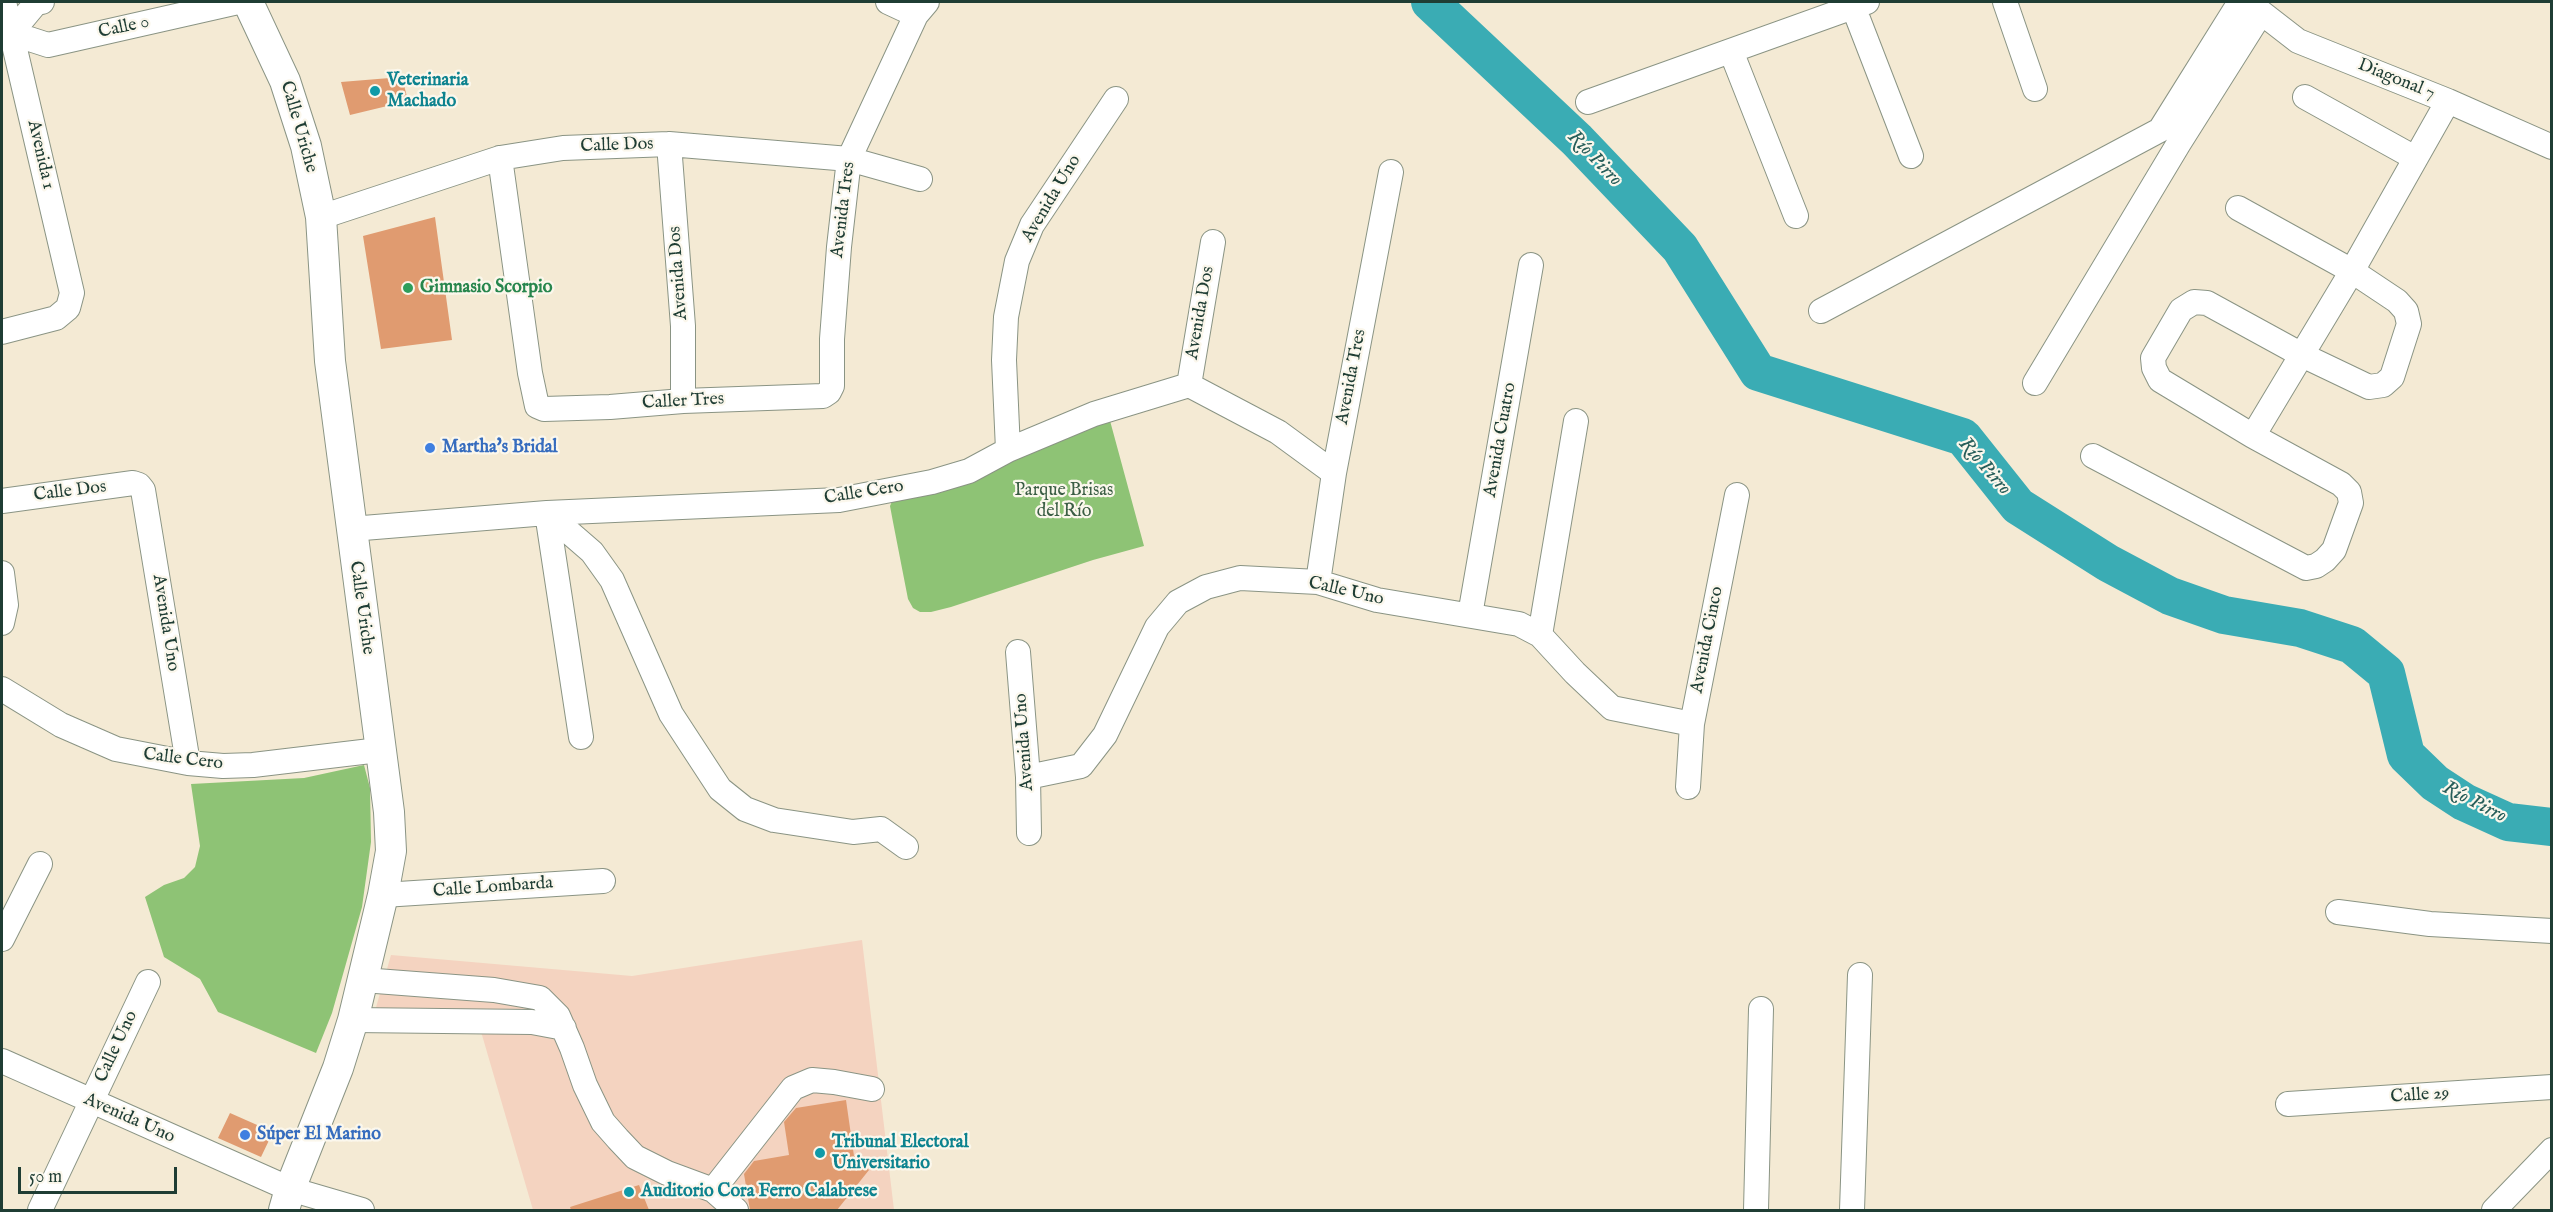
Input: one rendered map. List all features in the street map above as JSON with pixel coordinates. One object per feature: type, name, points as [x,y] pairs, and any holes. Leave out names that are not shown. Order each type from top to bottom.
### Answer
[{"type":"main road","name":"Calle Uriche","points":[[248,2],[285,81],[306,146],[321,217],[330,361],[388,812],[390,851],[383,896],[353,1020],[338,1068],[287,1200]]},
{"type":"street","name":"Avenida 1","points":[[2,332],[56,318],[68,308],[72,293],[6,34],[4,2]]},
{"type":"street","points":[[6,34],[36,3],[42,2]]},
{"type":"street","name":"Calle 0","points":[[6,34],[48,45],[238,2]]},
{"type":"street","points":[[888,2],[922,8]]},
{"type":"street","points":[[2005,2],[2035,89]]},
{"type":"street","points":[[1588,102],[1860,4],[1911,156]]},
{"type":"street","points":[[2035,383],[2170,137],[2249,5]]},
{"type":"street","name":"Diagonal 7","points":[[2249,5],[2298,41],[2448,101],[2552,147]]},
{"type":"street","name":"Avenida Tres","points":[[823,396],[832,386],[832,339],[838,247],[849,159],[922,8]]},
{"type":"street","points":[[1731,51],[1796,216]]},
{"type":"street","points":[[2305,97],[2415,158]]},
{"type":"street","name":"Avenida Uno","points":[[1008,450],[1004,360],[1006,317],[1017,261],[1032,225],[1116,99]]},
{"type":"street","points":[[2253,436],[2352,271],[2448,101]]},
{"type":"street","points":[[1821,311],[2170,137]]},
{"type":"street","name":"Calle Dos","points":[[321,217],[500,158],[563,148],[669,144],[849,159],[920,179]]},
{"type":"street","name":"Avenida Dos","points":[[669,144],[683,326],[682,401]]},
{"type":"street","name":"Caller Tres","points":[[500,158],[535,402],[543,409],[823,396]]},
{"type":"street","name":"Avenida Tres","points":[[1318,582],[1334,473],[1390,172]]},
{"type":"street","points":[[2093,456],[2306,568],[2316,566],[2334,550],[2351,504],[2349,492],[2341,484],[2253,436],[2160,380],[2154,368],[2153,358],[2181,310],[2194,303],[2207,303],[2302,355],[2369,387],[2383,386],[2392,377],[2409,324],[2406,311],[2397,302],[2352,271],[2238,208]]},
{"type":"street","name":"Avenida Dos","points":[[1189,385],[1214,242]]},
{"type":"street","name":"Avenida Cuatro","points":[[1470,615],[1531,265]]},
{"type":"street","points":[[1189,385],[1278,432],[1334,473]]},
{"type":"street","name":"Calle Cero","points":[[351,529],[547,513],[839,500],[932,482],[969,471],[1008,450],[1094,414],[1189,385]]},
{"type":"street","points":[[1540,635],[1576,421]]},
{"type":"street","name":"Calle Dos","points":[[2,501],[133,483],[139,485]]},
{"type":"street","name":"Avenida Uno","points":[[139,485],[143,490],[188,763]]},
{"type":"street","name":"Avenida Cinco","points":[[1688,787],[1692,724],[1737,495]]},
{"type":"street","points":[[547,513],[581,737]]},
{"type":"street","points":[[547,513],[592,552],[612,580],[671,714],[720,789],[745,809],[774,820],[853,832],[881,829],[906,847]]},
{"type":"street","points":[[2,573],[6,605],[2,623]]},
{"type":"street","name":"Calle Uno","points":[[1028,777],[1081,766],[1105,735],[1157,627],[1178,602],[1206,586],[1240,578],[1318,582],[1377,600],[1519,624],[1540,635],[1612,708],[1692,724]]},
{"type":"street","name":"Avenida Uno","points":[[1018,652],[1028,777],[1029,833]]},
{"type":"street","name":"Calle Cero","points":[[2,689],[61,725],[116,748],[188,763],[223,766],[253,765],[379,750]]},
{"type":"street","points":[[2,939],[40,864]]},
{"type":"street","name":"Calle Lombarda","points":[[383,896],[603,881]]},
{"type":"street","points":[[2338,912],[2430,924],[2552,931]]},
{"type":"street","points":[[1852,1210],[1860,975]]},
{"type":"street","points":[[363,980],[494,990],[540,998],[550,1005],[564,1028],[585,1085],[603,1122],[618,1139],[635,1157],[666,1173],[713,1190],[736,1210]]},
{"type":"street","name":"Calle Uno","points":[[40,1210],[148,982]]},
{"type":"street","points":[[1756,1210],[1761,1008]]},
{"type":"street","points":[[353,1020],[532,1022],[564,1028]]},
{"type":"street","name":"Avenida Uno","points":[[2,1061],[91,1102],[287,1200],[362,1210]]},
{"type":"street","points":[[713,1190],[793,1088],[812,1080],[872,1089]]},
{"type":"street","name":"Calle 29","points":[[2288,1104],[2552,1087]]},
{"type":"street","points":[[2494,1210],[2552,1150]]},
{"type":"shaded area","points":[[862,940],[894,1210],[533,1210],[482,1035],[478,1028],[371,1025],[391,955],[632,976]]},
{"type":"green space","name":"Parque Brisas del Río","points":[[1109,417],[1144,546],[1093,560],[951,607],[931,612],[920,612],[913,608],[908,599],[890,506],[893,499]]},
{"type":"green space","points":[[364,765],[370,788],[371,842],[362,907],[332,1013],[316,1053],[218,1012],[200,979],[164,957],[145,897],[164,885],[184,878],[195,867],[200,846],[191,784],[304,778]]},
{"type":"building","name":"Veterinaria Machado","points":[[402,77],[408,101],[350,115],[341,82]]},
{"type":"building","name":"Gimnasio Scorpio","points":[[435,217],[452,340],[381,349],[363,236]]},
{"type":"building","name":"Tribunal Electoral Universitario","points":[[846,1100],[854,1156],[869,1170],[837,1210],[750,1210],[744,1174],[754,1161],[789,1155],[784,1122],[796,1108]]},
{"type":"building","name":"Súper El Marino","points":[[230,1113],[273,1132],[261,1157],[218,1138]]},
{"type":"building","name":"Auditorio Cora Ferro Calabrese","points":[[639,1185],[649,1210],[571,1210],[570,1207]]},
{"type":"waterway","name":"Río Pirro","points":[[1430,2],[1577,140],[1680,248],[1758,372],[1963,437],[2018,506],[2108,563],[2170,596],[2224,615],[2300,628],[2352,645],[2386,673],[2406,755],[2435,783],[2464,802],[2508,822],[2552,827]]},
{"type":"place","name":"Veterinaria Machado","points":[[375,91]]},
{"type":"place","name":"Gimnasio Scorpio","points":[[408,288]]},
{"type":"place","name":"Martha's Bridal","points":[[430,448]]},
{"type":"place","name":"Súper El Marino","points":[[245,1135]]},
{"type":"place","name":"Tribunal Electoral Universitario","points":[[820,1153]]},
{"type":"place","name":"Auditorio Cora Ferro Calabrese","points":[[629,1192]]}]
